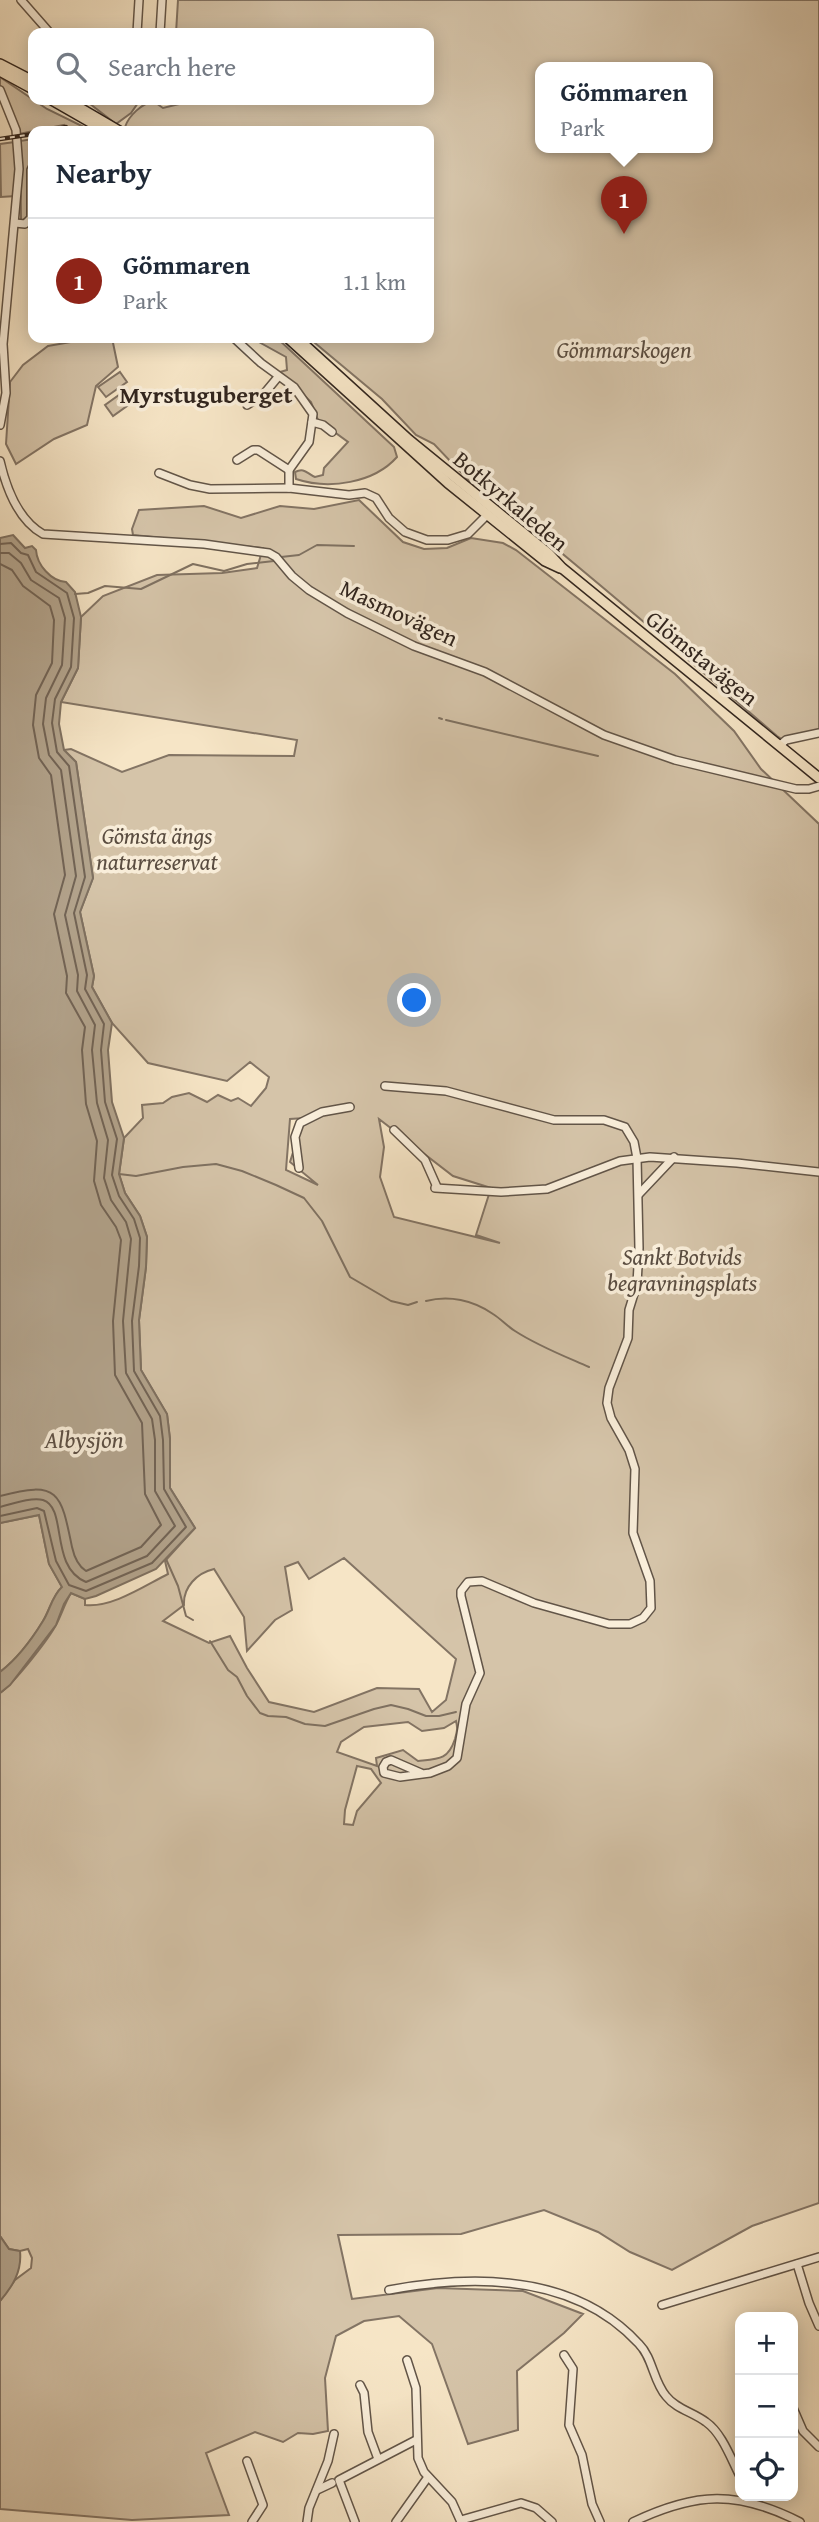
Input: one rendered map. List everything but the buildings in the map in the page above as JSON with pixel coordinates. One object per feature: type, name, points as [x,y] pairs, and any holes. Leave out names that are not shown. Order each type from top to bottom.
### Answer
[{"type":"main road","points":[[0,64],[28,78]]},
{"type":"main road","points":[[0,71],[28,86]]},
{"type":"main road","points":[[61,105],[97,126]]},
{"type":"main road","points":[[75,105],[110,126]]},
{"type":"main road","name":"Botkyrkaleden","points":[[293,343],[376,420],[487,515],[545,561],[562,568]]},
{"type":"main road","name":"Botkyrkaleden","points":[[302,343],[409,440],[528,536],[562,568]]},
{"type":"main road","points":[[483,500],[488,509],[487,515],[498,515],[521,534],[528,536]]},
{"type":"main road","name":"Glömstavägen","points":[[562,568],[819,778]]},
{"type":"street","points":[[21,0],[46,28]]},
{"type":"street","points":[[137,28],[139,0]]},
{"type":"street","points":[[160,28],[162,0]]},
{"type":"street","points":[[0,90],[12,119],[18,145],[19,179],[3,344],[6,393],[0,425]]},
{"type":"street","points":[[15,223],[25,224],[28,221]]},
{"type":"street","points":[[238,343],[294,387],[313,414],[309,442],[289,470],[289,488]]},
{"type":"street","points":[[247,405],[263,395],[278,377]]},
{"type":"street","points":[[312,422],[323,425],[332,432]]},
{"type":"street","points":[[237,460],[253,450],[258,450],[289,470]]},
{"type":"street","name":"Masmovägen","points":[[0,461],[5,484],[15,503],[32,527],[43,534],[204,544],[269,553],[276,556],[298,582],[326,601],[414,646],[485,672],[604,735],[701,767],[796,789],[819,786]]},
{"type":"street","points":[[159,473],[190,485],[210,489],[289,488],[349,495],[365,493],[376,498],[389,518],[405,532],[427,540],[448,540],[468,534],[487,515]]},
{"type":"street","points":[[779,745],[786,740],[819,733]]},
{"type":"street","points":[[385,1086],[446,1091],[554,1120],[604,1120],[625,1127],[634,1142],[637,1158],[637,1284],[629,1310],[628,1338],[609,1388],[607,1403],[611,1418],[629,1450],[635,1469],[633,1534],[650,1581],[651,1608],[643,1618],[630,1624],[609,1624],[534,1603],[482,1581],[473,1580],[464,1586],[461,1596],[480,1673],[466,1704],[457,1758],[448,1766],[411,1776],[390,1776],[384,1773],[383,1767],[391,1760],[421,1773]]},
{"type":"street","points":[[299,1168],[295,1137],[300,1123],[322,1112],[350,1107]]},
{"type":"street","points":[[394,1130],[425,1160],[436,1187],[501,1192],[547,1189],[620,1160],[637,1158],[674,1157],[819,1172]]},
{"type":"street","points":[[638,1195],[674,1157]]},
{"type":"street","points":[[662,2305],[819,2257]]},
{"type":"street","points":[[797,2264],[813,2316],[819,2326]]},
{"type":"street","points":[[389,2290],[429,2284],[490,2281],[537,2286],[582,2301],[638,2342],[647,2355],[665,2395],[675,2405],[709,2424],[716,2431],[735,2467]]},
{"type":"street","points":[[564,2355],[573,2369],[569,2425],[582,2455],[592,2504],[600,2522]]},
{"type":"street","points":[[407,2360],[416,2388],[418,2458],[428,2477],[452,2502],[461,2521],[521,2503],[536,2508],[552,2522]]},
{"type":"street","points":[[360,2385],[364,2393],[368,2432],[378,2459]]},
{"type":"street","points":[[798,2420],[803,2431],[819,2447]]},
{"type":"street","points":[[307,2522],[309,2508],[328,2461],[334,2434]]},
{"type":"street","points":[[317,2491],[416,2440]]},
{"type":"street","points":[[247,2461],[264,2505],[253,2522]]},
{"type":"street","points":[[396,2522],[428,2477]]},
{"type":"street","points":[[335,2481],[355,2522]]},
{"type":"street","points":[[633,2522],[681,2502],[735,2499]]},
{"type":"street","points":[[753,2501],[800,2522]]},
{"type":"green space","name":"Gömmarskogen","points":[[178,0],[819,0],[819,735],[786,742],[777,736],[521,519],[484,489],[470,482],[434,444],[416,435],[382,399],[315,343],[434,343],[434,126],[126,126],[136,111],[145,105],[159,105],[163,108],[175,105],[434,105],[434,28],[176,28]]},
{"type":"green space","points":[[0,77],[28,96],[28,105],[41,105],[82,126],[28,126],[28,132],[19,134],[0,85]]},
{"type":"green space","points":[[91,105],[137,105],[131,113],[116,124]]},
{"type":"green space","points":[[28,140],[28,216],[25,220],[21,220],[20,141]]},
{"type":"green space","points":[[15,142],[16,196],[1,197],[0,144]]},
{"type":"green space","points":[[65,343],[113,343],[118,367],[96,386],[87,425],[54,439],[16,464],[6,444],[10,382],[23,365],[48,346]]},
{"type":"green space","points":[[261,343],[282,343],[394,447],[397,457],[376,473],[350,482],[322,484],[296,479],[295,472],[298,471],[315,477],[323,475],[324,468],[348,442],[318,420],[311,402],[280,372],[287,370],[286,357]]},
{"type":"green space","points":[[120,372],[127,382],[106,397],[98,387]]},
{"type":"green space","points":[[126,390],[134,401],[113,416],[105,405]]},
{"type":"green space","points":[[359,500],[403,542],[424,549],[447,548],[471,538],[503,543],[516,550],[675,674],[734,731],[761,769],[819,824],[819,2203],[752,2226],[672,2270],[630,2252],[598,2232],[544,2210],[461,2234],[338,2235],[352,2299],[438,2288],[523,2291],[583,2314],[517,2371],[518,2430],[468,2444],[432,2344],[399,2316],[364,2321],[336,2336],[325,2378],[328,2431],[298,2433],[283,2442],[255,2432],[206,2453],[229,2515],[132,2520],[0,2509],[0,2301],[15,2280],[31,2268],[32,2258],[28,2249],[9,2249],[0,2236],[0,1693],[22,1671],[47,1639],[71,1593],[85,1599],[85,1605],[95,1605],[117,1600],[138,1590],[168,1574],[165,1561],[195,1528],[170,1488],[167,1414],[141,1370],[139,1320],[147,1237],[140,1216],[125,1193],[119,1174],[124,1138],[143,1118],[142,1105],[163,1103],[172,1097],[189,1093],[207,1102],[218,1095],[231,1101],[238,1098],[251,1106],[266,1088],[269,1077],[250,1062],[227,1081],[148,1063],[112,1023],[92,987],[94,976],[80,912],[93,878],[76,762],[64,750],[71,749],[122,772],[169,755],[294,756],[297,740],[61,702],[78,668],[81,617],[103,596],[157,575],[222,573],[257,568],[263,548],[133,535],[132,529],[139,510],[204,506],[241,518],[280,506],[314,509]],"holes":[[[304,1118],[290,1162],[318,1185],[286,1170],[290,1119]],[[379,1119],[453,1176],[491,1188],[476,1235],[500,1243],[394,1217],[380,1177],[384,1147]],[[344,1558],[456,1659],[446,1700],[432,1712],[419,1689],[377,1688],[314,1712],[269,1702],[230,1636],[209,1643],[163,1621],[184,1605],[186,1592],[192,1582],[214,1569],[244,1617],[247,1651],[275,1620],[292,1610],[285,1567],[298,1562],[309,1579]],[[456,1721],[457,1732],[452,1746],[446,1755],[437,1759],[418,1761],[403,1750],[376,1758],[377,1766],[337,1752],[341,1742],[364,1727],[408,1722],[422,1731],[444,1728]],[[357,1766],[371,1769],[381,1783],[357,1811],[353,1825],[344,1824]]]},
{"type":"green space","points":[[39,1515],[49,1564],[62,1587],[29,1642],[0,1672],[0,1523]]},
{"type":"water","name":"Albysjön","points":[[13,535],[25,548],[32,546],[46,571],[55,579],[66,582],[75,592],[81,617],[78,668],[61,702],[59,724],[64,750],[76,762],[93,878],[80,912],[94,976],[92,987],[112,1023],[108,1050],[112,1102],[124,1138],[119,1174],[125,1193],[140,1216],[147,1237],[139,1320],[141,1370],[167,1414],[170,1488],[195,1528],[156,1569],[96,1596],[85,1599],[71,1593],[56,1625],[10,1685],[0,1693],[0,1672],[29,1642],[62,1587],[49,1564],[39,1515],[0,1523],[0,538]]},
{"type":"water","points":[[0,2236],[9,2249],[20,2251],[20,2265],[16,2278],[0,2301]]},
{"type":"waterway","points":[[281,557],[299,555],[317,545],[354,546]]},
{"type":"waterway","points":[[75,594],[88,593],[105,586],[141,589],[193,564],[224,571],[247,564],[274,561]]},
{"type":"waterway","points":[[446,720],[598,756]]},
{"type":"waterway","points":[[119,1174],[136,1176],[216,1164],[276,1185],[304,1198],[322,1221],[350,1277],[391,1301],[408,1305],[417,1302]]},
{"type":"waterway","points":[[426,1301],[452,1299],[477,1305],[533,1341],[589,1367]]},
{"type":"waterway","points":[[166,1559],[178,1586],[186,1616],[193,1620]]},
{"type":"waterway","points":[[210,1641],[260,1713],[268,1716],[286,1717],[305,1724],[325,1726],[391,1705],[426,1716],[456,1712]]},
{"type":"railway","points":[[0,139],[28,135]]},
{"type":"place","name":"Gömmaren","points":[[624,234]]},
{"type":"district","name":"Myrstuguberget","points":[[206,395]]},
{"type":"park label","name":"Gömsta ängs naturreservat","points":[[157,849]]},
{"type":"park label","name":"Sankt Botvids begravningsplats","points":[[682,1270]]}]
